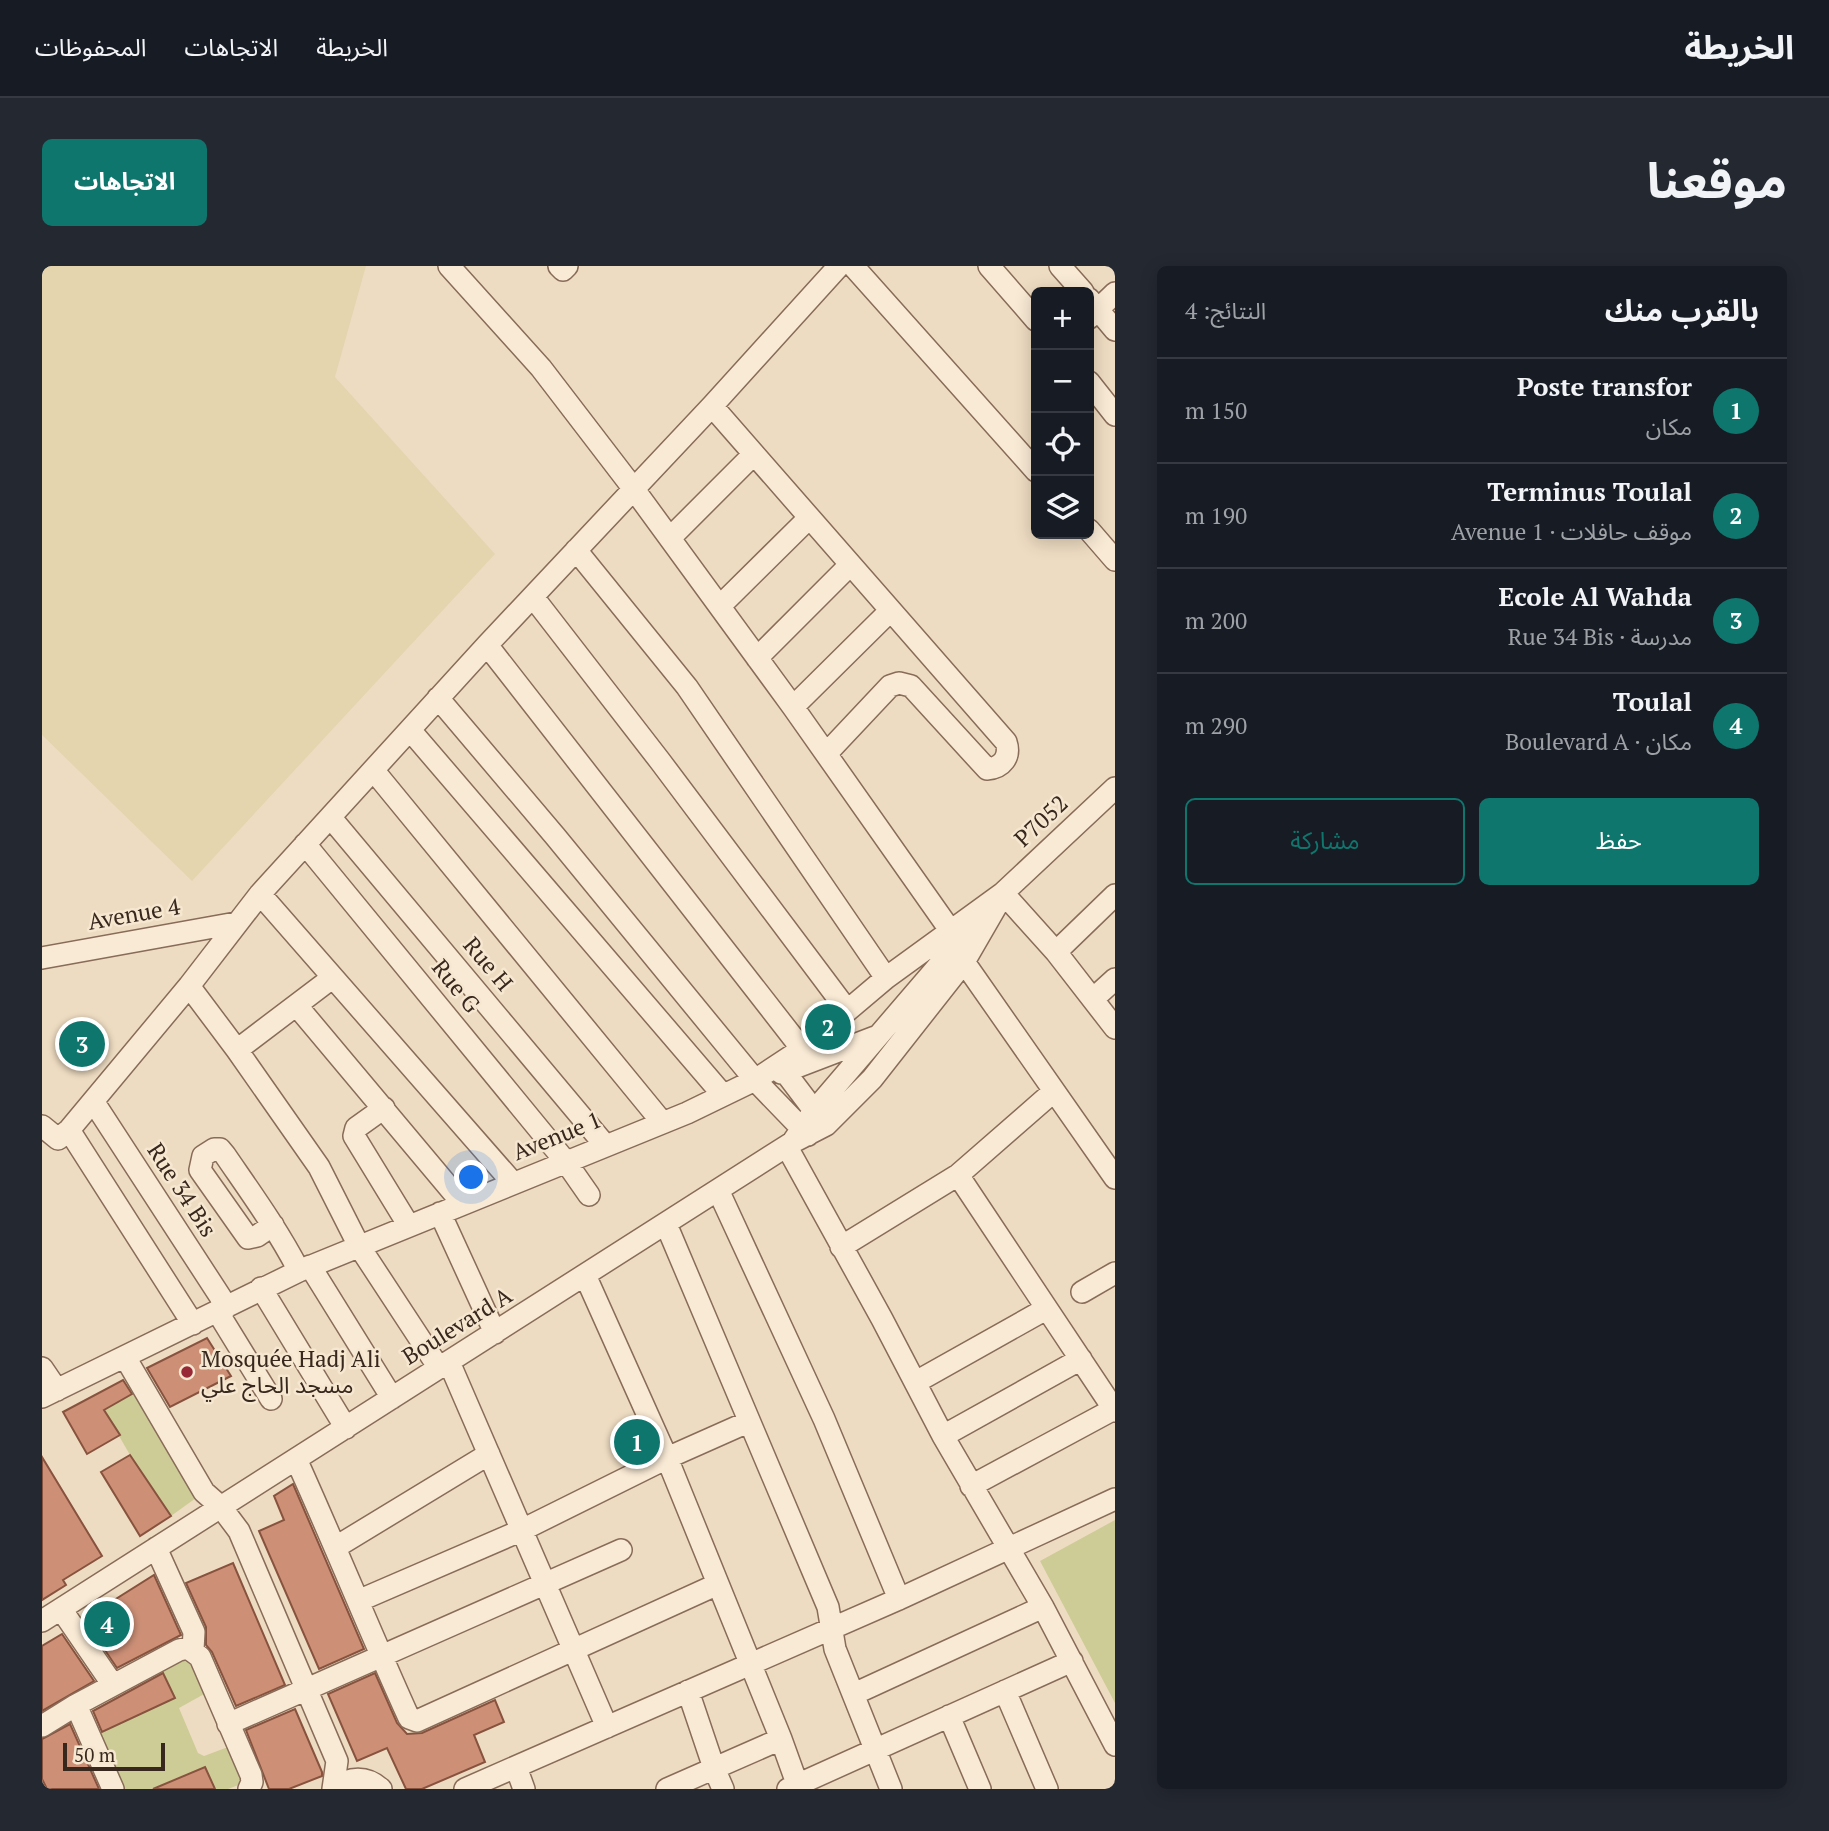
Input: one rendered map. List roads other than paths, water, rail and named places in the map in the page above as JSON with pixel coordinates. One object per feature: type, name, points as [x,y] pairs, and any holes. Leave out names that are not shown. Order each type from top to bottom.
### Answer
[{"type":"street","points":[[449,266],[541,368],[720,606],[826,754],[957,945],[1053,1092],[1115,1178]]},
{"type":"street","points":[[559,266],[563,270],[567,266]]},
{"type":"street","points":[[42,1126],[58,1139],[69,1130],[189,986],[260,894],[838,266]]},
{"type":"street","points":[[853,266],[1031,465]]},
{"type":"street","points":[[989,266],[1031,314]]},
{"type":"street","points":[[1060,266],[1079,287]]},
{"type":"street","points":[[1094,308],[1115,293]]},
{"type":"street","points":[[1094,311],[1115,330]]},
{"type":"street","points":[[1094,389],[1115,415]]},
{"type":"street","points":[[712,406],[1006,742],[1009,750],[1007,758],[995,769],[987,769],[911,686],[899,683],[890,686],[826,754]]},
{"type":"street","points":[[670,538],[754,454]]},
{"type":"street","points":[[720,606],[809,518]]},
{"type":"street","points":[[1094,536],[1115,560]]},
{"type":"street","points":[[576,550],[687,687],[886,978]]},
{"type":"street","points":[[757,658],[850,565]]},
{"type":"street","points":[[533,597],[660,761],[846,1010]]},
{"type":"street","points":[[793,707],[890,611]]},
{"type":"street","points":[[487,645],[802,1049]]},
{"type":"street","points":[[438,698],[755,1080],[805,1131]]},
{"type":"street","points":[[410,730],[723,1096]]},
{"type":"street","points":[[374,771],[662,1122]]},
{"type":"street","name":"P7052","points":[[957,945],[1003,892],[1115,788]]},
{"type":"street","name":"Rue H","points":[[331,818],[604,1144]]},
{"type":"street","name":"Rue G","points":[[305,844],[566,1162],[589,1195]]},
{"type":"street","points":[[1003,892],[1056,951],[1115,1028]]},
{"type":"street","name":"P7052","points":[[957,945],[1003,892]]},
{"type":"street","points":[[260,894],[513,1183]]},
{"type":"street","points":[[1056,951],[1115,895]]},
{"type":"street","name":"Avenue 4","points":[[42,958],[236,923]]},
{"type":"street","points":[[781,1069],[886,978],[957,945]]},
{"type":"street","name":"Boulevard A","points":[[42,1621],[719,1190],[805,1131],[872,1079],[918,1023],[957,945]]},
{"type":"street","name":"Boulevard A","points":[[805,1131],[878,1037],[957,945]]},
{"type":"street","points":[[237,1051],[332,978]]},
{"type":"street","points":[[1093,999],[1115,979]]},
{"type":"street","points":[[189,986],[318,1167],[359,1246],[444,1365],[489,1454],[607,1727]]},
{"type":"street","points":[[298,1006],[463,1204]]},
{"type":"street","points":[[781,1069],[918,1023]]},
{"type":"street","points":[[781,1069],[805,1131],[841,1247],[971,1486],[1043,1607],[1115,1745]]},
{"type":"street","name":"Avenue 1","points":[[50,1394],[305,1268],[662,1122],[781,1069]]},
{"type":"street","points":[[841,1247],[958,1175],[1053,1092]]},
{"type":"street","name":"Rue 34 Bis","points":[[93,1101],[222,1309],[271,1399]]},
{"type":"street","points":[[384,1108],[356,1128],[354,1136],[409,1226]]},
{"type":"street","points":[[69,1130],[193,1324]]},
{"type":"street","points":[[958,1175],[1115,1410],[971,1486]]},
{"type":"street","points":[[719,1190],[824,1419],[899,1599]]},
{"type":"street","points":[[440,1213],[495,1333]]},
{"type":"street","points":[[666,1224],[828,1607],[835,1649],[891,1789]]},
{"type":"street","points":[[273,1225],[392,1398]]},
{"type":"street","points":[[1082,1293],[1115,1273]]},
{"type":"street","points":[[585,1275],[667,1458],[781,1739],[794,1788],[1072,1661]]},
{"type":"street","points":[[261,1288],[346,1428]]},
{"type":"street","points":[[916,1382],[1046,1310]]},
{"type":"street","points":[[125,1357],[204,1492],[221,1507],[239,1531],[337,1760],[375,1785]]},
{"type":"street","points":[[943,1436],[1081,1359]]},
{"type":"street","points":[[42,1368],[50,1394]]},
{"type":"street","points":[[358,1601],[520,1531],[667,1458],[748,1422]]},
{"type":"street","points":[[336,1547],[489,1454]]},
{"type":"street","points":[[296,1459],[409,1718],[417,1721],[718,1584]]},
{"type":"street","points":[[465,1789],[899,1599],[1115,1499]]},
{"type":"street","points":[[156,1548],[194,1632],[193,1650]]},
{"type":"street","points":[[228,1724],[621,1550]]},
{"type":"street","points":[[854,1694],[1043,1607]]},
{"type":"street","points":[[61,1609],[113,1685]]},
{"type":"street","points":[[42,1726],[179,1650],[193,1650],[200,1657],[251,1775],[252,1782],[248,1789]]},
{"type":"street","points":[[688,1691],[723,1789]]},
{"type":"street","points":[[1005,1691],[1047,1789]]},
{"type":"street","points":[[76,1705],[113,1789]]},
{"type":"street","points":[[949,1716],[980,1789]]},
{"type":"street","points":[[667,1789],[781,1739]]},
{"type":"street","points":[[334,1789],[337,1760]]},
{"type":"street","points":[[516,1767],[524,1789]]},
{"type":"street","points":[[334,1789],[349,1780],[375,1785]]},
{"type":"place","name":"Terminus Toulal","points":[[828,1027]]},
{"type":"place","name":"Ecole Al Wahda","points":[[82,1044]]},
{"type":"place","name":"Mosquée Hadj Ali مسجد الحاج علي","points":[[187,1372]]},
{"type":"place","name":"Poste transfor","points":[[637,1442]]},
{"type":"place","name":"Toulal","points":[[107,1624]]}]
